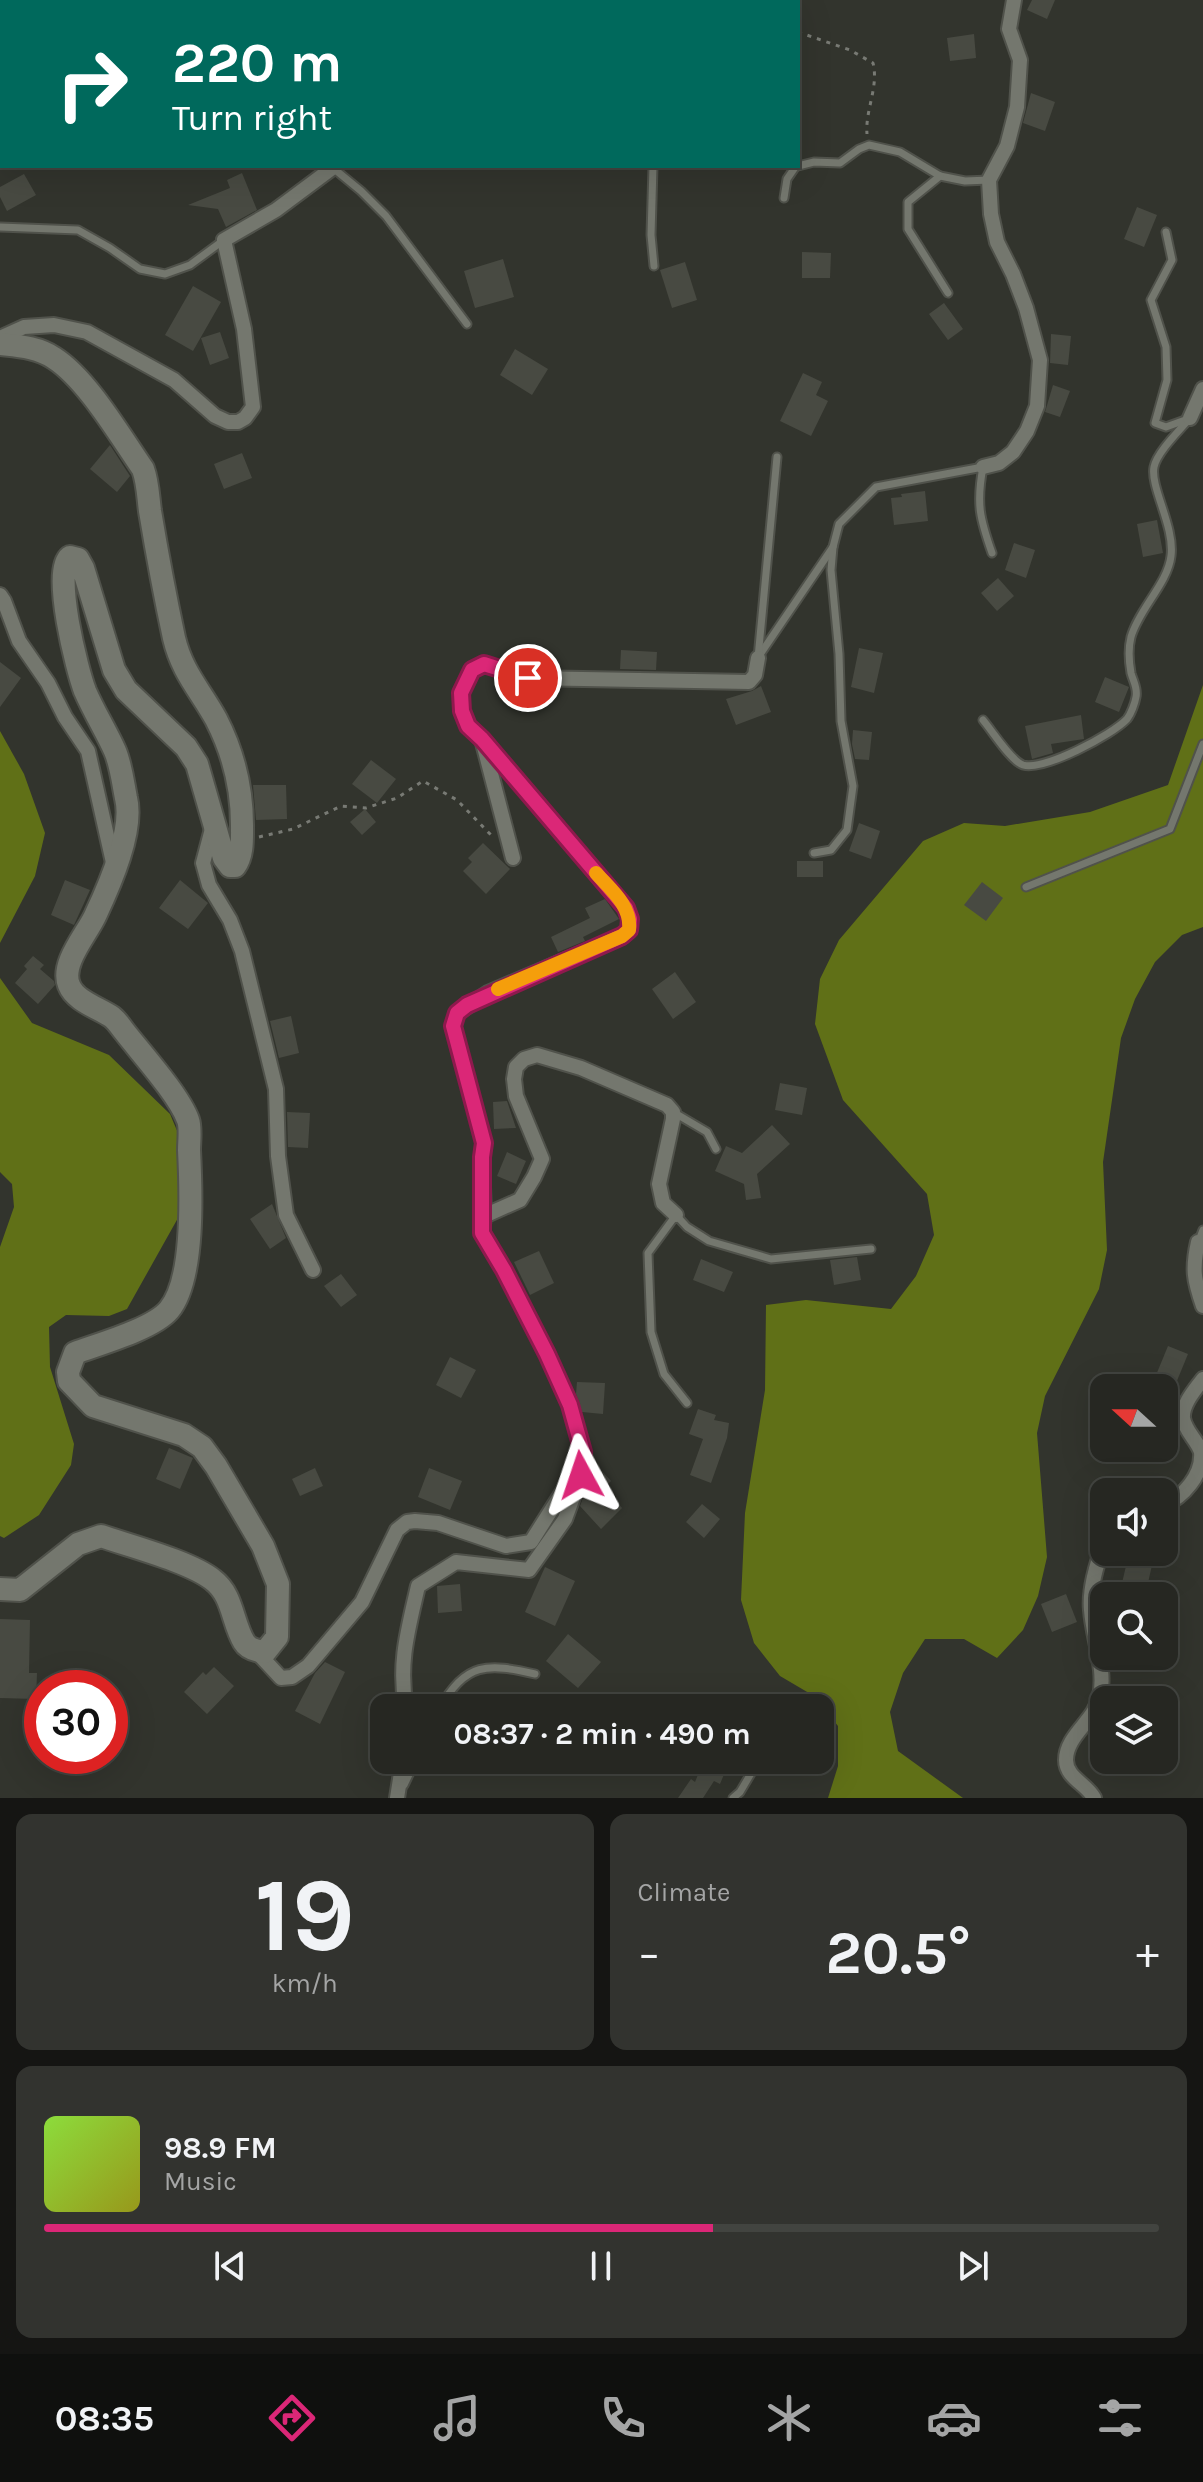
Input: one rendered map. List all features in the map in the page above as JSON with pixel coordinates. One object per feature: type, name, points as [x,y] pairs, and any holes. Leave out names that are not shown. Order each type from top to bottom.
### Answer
[{"type":"street","points":[[983,467],[999,463],[1013,452],[1027,431],[1037,406],[1040,360],[1026,308],[997,242],[989,180],[1007,146],[1017,107],[1020,60],[1009,29],[1014,0]]},
{"type":"street","points":[[0,341],[24,327],[54,325],[87,332],[174,380],[215,416],[228,422],[238,422],[253,407],[244,329],[224,240],[276,210],[333,168]]},
{"type":"street","points":[[0,341],[34,349],[53,357],[70,370],[143,469],[148,482],[150,509],[175,642],[190,681],[215,717],[230,749],[242,800],[239,861],[235,866],[230,866],[224,858],[213,825],[201,776],[186,747],[126,690],[114,670],[83,568],[78,559],[70,557],[62,570],[75,663],[85,691],[116,753],[129,809],[125,839],[96,915],[75,949],[67,975],[70,988],[115,1019],[171,1091],[188,1120],[192,1207],[180,1286],[168,1311],[141,1329],[75,1353],[68,1372],[69,1381],[93,1406],[184,1435],[202,1447],[216,1466],[263,1546],[278,1584],[277,1637],[265,1652],[256,1651]]},
{"type":"street","points":[[1190,418],[1203,389]]},
{"type":"street","points":[[0,595],[19,641],[88,751],[114,867]]},
{"type":"street","points":[[403,1694],[404,1647],[418,1586],[456,1562],[529,1570],[565,1519],[581,1475],[583,1452],[570,1405],[547,1354],[482,1233],[484,1143],[453,1026],[457,1013],[488,993],[622,936],[629,930],[630,919],[626,908],[468,726],[462,711],[461,693],[472,670],[484,664],[528,678],[749,682],[755,675],[758,658]]},
{"type":"street","points":[[482,739],[513,858]]},
{"type":"street","points":[[213,825],[203,863],[209,885],[230,920],[242,951],[276,1089],[278,1156],[286,1215],[313,1270]]},
{"type":"street","points":[[484,1216],[520,1200],[542,1159],[516,1096],[514,1079],[516,1067],[524,1059],[537,1055],[581,1068],[667,1105],[673,1112],[659,1184],[663,1203],[676,1215]]},
{"type":"street","points":[[1201,1241],[1193,1266],[1203,1306]]},
{"type":"street","points":[[1178,1497],[1188,1491],[1202,1468],[1203,1455],[1183,1416],[1187,1401],[1203,1379]]},
{"type":"street","points":[[0,1589],[20,1590],[78,1544],[101,1536],[189,1566],[215,1580],[232,1606],[244,1644],[256,1651],[281,1678],[292,1677],[308,1666],[362,1602],[397,1530],[407,1522],[438,1523],[506,1546],[531,1542],[569,1482],[583,1452]]},
{"type":"street","points":[[1094,1798],[1069,1774],[1065,1757],[1074,1737],[1100,1698],[1100,1675],[1090,1608],[1099,1566]]},
{"type":"street","points":[[397,1798],[401,1774]]},
{"type":"lane","points":[[800,165],[814,162],[840,163],[869,145],[900,152],[940,176],[965,181],[989,180]]},
{"type":"lane","points":[[335,168],[386,216],[467,324]]},
{"type":"lane","points":[[653,168],[651,235],[654,266]]},
{"type":"lane","points":[[784,198],[787,179],[795,168]]},
{"type":"lane","points":[[940,176],[908,202],[908,229],[948,293]]},
{"type":"lane","points":[[0,227],[78,230],[140,269],[165,274],[190,265],[224,240]]},
{"type":"lane","points":[[1166,232],[1172,260],[1151,300],[1166,347],[1167,380],[1155,423],[1166,427],[1190,418]]},
{"type":"lane","points":[[983,720],[1014,761],[1026,766],[1043,764],[1089,745],[1128,717],[1136,698],[1128,654],[1131,637],[1171,557],[1170,532],[1154,479],[1154,468],[1157,459],[1190,418]]},
{"type":"lane","points":[[758,658],[777,457]]},
{"type":"lane","points":[[814,853],[831,850],[847,830],[853,786],[841,721],[839,654],[831,570],[839,524],[876,487],[983,467],[978,493],[982,524],[992,553]]},
{"type":"lane","points":[[758,658],[833,547]]},
{"type":"lane","points":[[1026,887],[1170,829],[1203,744]]},
{"type":"lane","points":[[673,1112],[707,1132],[716,1149]]},
{"type":"lane","points":[[687,1403],[664,1374],[651,1332],[648,1253],[676,1215],[687,1227],[709,1241],[771,1259],[871,1249]]},
{"type":"lane","points":[[450,1694],[462,1677],[475,1670],[495,1667],[535,1674]]},
{"type":"lane","points":[[397,1798],[409,1774]]},
{"type":"lane","points":[[733,1798],[751,1774]]},
{"type":"path","points":[[800,33],[850,50],[873,63],[875,82],[866,129],[869,145]]},
{"type":"path","points":[[242,841],[293,829],[341,806],[366,808],[397,798],[423,781],[457,800],[513,858]]},
{"type":"green space","points":[[1203,685],[1203,927],[1182,935],[1155,962],[1135,999],[1121,1038],[1103,1162],[1107,1250],[1099,1289],[1045,1396],[1037,1433],[1047,1557],[1038,1596],[1023,1630],[997,1658],[964,1639],[925,1639],[903,1673],[890,1712],[898,1751],[963,1798],[828,1798],[838,1766],[834,1694],[811,1694],[780,1676],[754,1643],[741,1600],[745,1513],[765,1390],[766,1305],[806,1300],[891,1309],[916,1276],[934,1235],[927,1194],[843,1100],[815,1024],[820,979],[839,940],[923,841],[964,823],[1005,826],[1090,812],[1168,785]]},
{"type":"green space","points":[[0,731],[24,774],[45,833],[35,876],[0,943]]},
{"type":"green space","points":[[0,978],[32,1023],[109,1055],[170,1114],[189,1159],[178,1218],[127,1309],[109,1316],[66,1315],[49,1327],[50,1367],[74,1444],[71,1465],[39,1515],[4,1538],[0,1536],[0,1247],[14,1207],[12,1184],[0,1172]]},
{"type":"building","points":[[1032,0],[1055,0],[1047,19],[1027,10]]},
{"type":"building","points":[[974,34],[976,58],[950,61],[947,38]]},
{"type":"building","points":[[1031,93],[1055,102],[1045,131],[1023,123]]},
{"type":"building","points":[[242,173],[257,210],[226,227],[218,209],[188,205],[230,188],[227,180]]},
{"type":"building","points":[[24,174],[36,195],[7,211],[0,197],[0,187]]},
{"type":"building","points":[[1137,207],[1157,215],[1144,247],[1124,239]]},
{"type":"building","points":[[802,252],[831,253],[830,278],[802,278]]},
{"type":"building","points":[[503,259],[514,297],[475,308],[464,271]]},
{"type":"building","points":[[685,262],[697,300],[672,308],[660,270]]},
{"type":"building","points":[[193,286],[221,302],[193,351],[165,335]]},
{"type":"building","points":[[944,303],[963,329],[948,340],[929,314]]},
{"type":"building","points":[[220,332],[229,358],[210,365],[201,338]]},
{"type":"building","points":[[1051,334],[1071,336],[1068,365],[1050,363]]},
{"type":"building","points":[[515,349],[548,369],[532,395],[500,375]]},
{"type":"building","points":[[803,373],[822,382],[816,395],[828,401],[811,436],[780,421]]},
{"type":"building","points":[[1053,385],[1070,391],[1060,417],[1045,412]]},
{"type":"building","points":[[110,445],[130,476],[117,492],[90,469]]},
{"type":"building","points":[[242,453],[252,478],[224,489],[214,464]]},
{"type":"building","points":[[925,491],[928,521],[894,525],[891,498]]},
{"type":"building","points":[[1157,520],[1163,553],[1143,557],[1137,524]]},
{"type":"building","points":[[1014,543],[1035,550],[1026,578],[1005,570]]},
{"type":"building","points":[[998,578],[1014,596],[997,611],[981,593]]},
{"type":"building","points":[[859,648],[883,653],[874,693],[851,687]]},
{"type":"building","points":[[621,650],[657,652],[656,670],[620,669]]},
{"type":"building","points":[[0,662],[21,678],[0,707]]},
{"type":"building","points":[[1105,677],[1129,687],[1119,712],[1095,702]]},
{"type":"building","points":[[761,686],[771,712],[736,725],[726,699]]},
{"type":"building","points":[[1081,715],[1084,739],[1051,744],[1053,753],[1032,759],[1025,726]]},
{"type":"building","points":[[853,730],[872,732],[869,760],[855,759]]},
{"type":"building","points":[[371,760],[396,779],[377,803],[352,784]]},
{"type":"building","points":[[253,785],[286,785],[287,819],[256,820]]},
{"type":"building","points":[[365,809],[376,822],[362,835],[350,822]]},
{"type":"building","points":[[859,823],[880,831],[871,859],[849,851]]},
{"type":"building","points":[[483,843],[510,869],[486,894],[463,871],[472,862],[468,858]]},
{"type":"building","points":[[797,861],[823,861],[823,877],[797,877]]},
{"type":"building","points":[[65,880],[90,890],[74,925],[51,915]]},
{"type":"building","points":[[180,880],[208,903],[188,929],[159,908]]},
{"type":"building","points":[[982,882],[1003,898],[986,921],[964,905]]},
{"type":"building","points":[[605,899],[619,919],[583,937],[585,941],[558,952],[551,937],[590,918],[585,908]]},
{"type":"building","points":[[33,956],[44,965],[40,969],[55,985],[38,1004],[15,983]]},
{"type":"building","points":[[675,972],[696,1002],[673,1019],[652,989]]},
{"type":"building","points":[[291,1016],[299,1053],[279,1058],[270,1021]]},
{"type":"building","points":[[780,1083],[807,1088],[802,1115],[775,1110]]},
{"type":"building","points":[[507,1101],[516,1128],[494,1129],[493,1102]]},
{"type":"building","points":[[287,1112],[310,1113],[308,1148],[288,1147]]},
{"type":"building","points":[[772,1125],[790,1144],[757,1174],[761,1198],[746,1200],[744,1184],[715,1171],[726,1146],[742,1153]]},
{"type":"building","points":[[507,1152],[526,1161],[516,1184],[497,1176]]},
{"type":"building","points":[[272,1204],[286,1238],[270,1249],[250,1219]]},
{"type":"building","points":[[539,1251],[554,1283],[530,1295],[514,1262]]},
{"type":"building","points":[[857,1257],[861,1280],[834,1285],[830,1260]]},
{"type":"building","points":[[701,1259],[733,1272],[724,1292],[693,1280]]},
{"type":"building","points":[[341,1274],[357,1295],[341,1307],[324,1286]]},
{"type":"building","points":[[1168,1346],[1188,1354],[1178,1378],[1178,1374],[1156,1374]]},
{"type":"building","points":[[450,1357],[476,1370],[461,1398],[436,1385]]},
{"type":"building","points":[[577,1382],[605,1383],[603,1414],[582,1412],[576,1394]]},
{"type":"building","points":[[698,1409],[716,1415],[714,1420],[729,1423],[711,1483],[690,1475],[703,1439],[689,1434]]},
{"type":"building","points":[[169,1448],[193,1458],[180,1489],[156,1479]]},
{"type":"building","points":[[315,1468],[323,1486],[300,1496],[292,1479]]},
{"type":"building","points":[[429,1468],[462,1481],[450,1510],[418,1497]]},
{"type":"building","points":[[602,1471],[611,1481],[604,1488],[622,1508],[601,1529],[580,1506],[588,1484]]},
{"type":"building","points":[[702,1504],[720,1519],[704,1538],[686,1522]]},
{"type":"building","points":[[1126,1566],[1152,1566],[1148,1582],[1122,1582]]},
{"type":"building","points":[[545,1567],[575,1581],[555,1626],[525,1612]]},
{"type":"building","points":[[460,1584],[462,1611],[438,1613],[437,1586]]},
{"type":"building","points":[[1066,1594],[1077,1622],[1052,1632],[1041,1604]]},
{"type":"building","points":[[0,1619],[30,1620],[29,1670],[24,1670],[24,1699],[0,1698]]},
{"type":"building","points":[[568,1634],[601,1662],[578,1688],[546,1661]]},
{"type":"building","points":[[325,1662],[345,1672],[320,1724],[295,1711],[315,1673]]},
{"type":"building","points":[[214,1667],[234,1686],[207,1714],[184,1692],[203,1672],[206,1675]]},
{"type":"building","points":[[698,1774],[724,1774],[720,1784],[714,1781],[703,1798],[678,1798],[691,1779],[695,1782]]},
{"type":"slow traffic","points":[[498,989],[622,936],[629,930],[630,919],[626,908],[596,873]]},
{"type":"route","points":[[528,678],[484,664],[472,670],[461,693],[462,711],[468,726],[626,908],[630,919],[629,930],[622,936],[488,993],[457,1013],[453,1026],[484,1143],[482,1233],[547,1354],[570,1405],[583,1452],[581,1475]]}]
